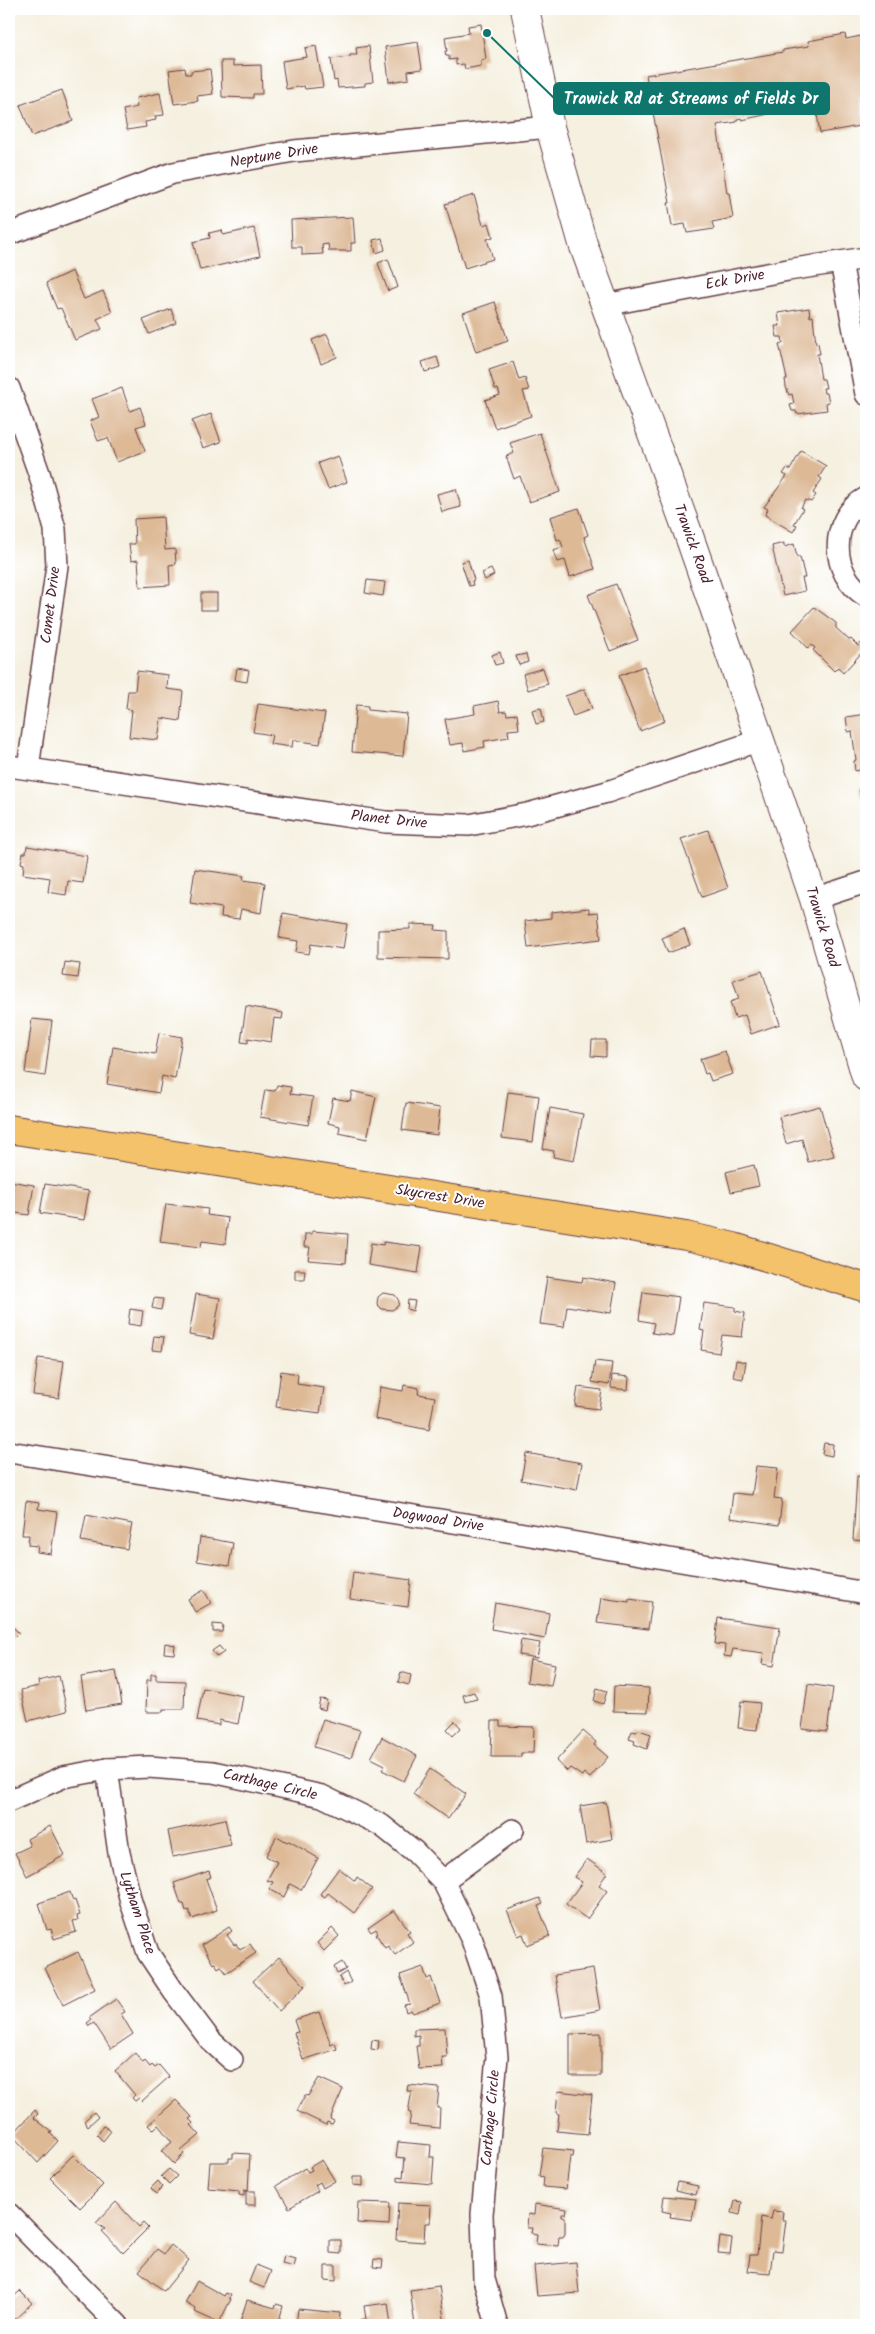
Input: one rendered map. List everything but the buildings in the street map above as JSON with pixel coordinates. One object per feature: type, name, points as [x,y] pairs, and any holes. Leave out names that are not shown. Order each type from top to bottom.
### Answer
[{"type":"main road","name":"Skycrest Drive","points":[[9,1129],[696,1238],[734,1246],[866,1288]]},
{"type":"street","name":"Trawick Road","points":[[525,9],[550,127],[583,244],[687,530],[760,740],[814,899],[865,1070]]},
{"type":"street","name":"Neptune Drive","points":[[9,234],[28,225],[182,172],[294,151],[550,127]]},
{"type":"street","name":"Eck Drive","points":[[605,305],[866,258]]},
{"type":"street","points":[[841,262],[866,394]]},
{"type":"street","name":"Comet Drive","points":[[9,388],[40,476],[55,529],[57,566],[18,767]]},
{"type":"street","points":[[866,498],[856,505],[846,517],[840,532],[838,548],[839,559],[847,579],[866,596]]},
{"type":"street","name":"Planet Drive","points":[[18,767],[386,822],[469,825],[526,814],[607,792],[760,740]]},
{"type":"street","points":[[814,899],[866,882]]},
{"type":"street","name":"Dogwood Drive","points":[[9,1452],[472,1525],[866,1593]]},
{"type":"street","name":"Carthage Circle","points":[[9,1802],[63,1777],[107,1769],[149,1767],[213,1772],[322,1796],[381,1825],[415,1852],[443,1881],[472,1940],[491,1996],[497,2057],[482,2214],[484,2279],[496,2325]]},
{"type":"street","name":"Lytham Place","points":[[107,1769],[118,1853],[131,1902],[148,1953],[174,1992],[211,2041],[232,2060]]},
{"type":"street","points":[[443,1881],[513,1830]]},
{"type":"street","points":[[9,2214],[118,2325]]},
{"type":"place","name":"Trawick Rd at Streams of Fields Dr","points":[[487,33]]}]
